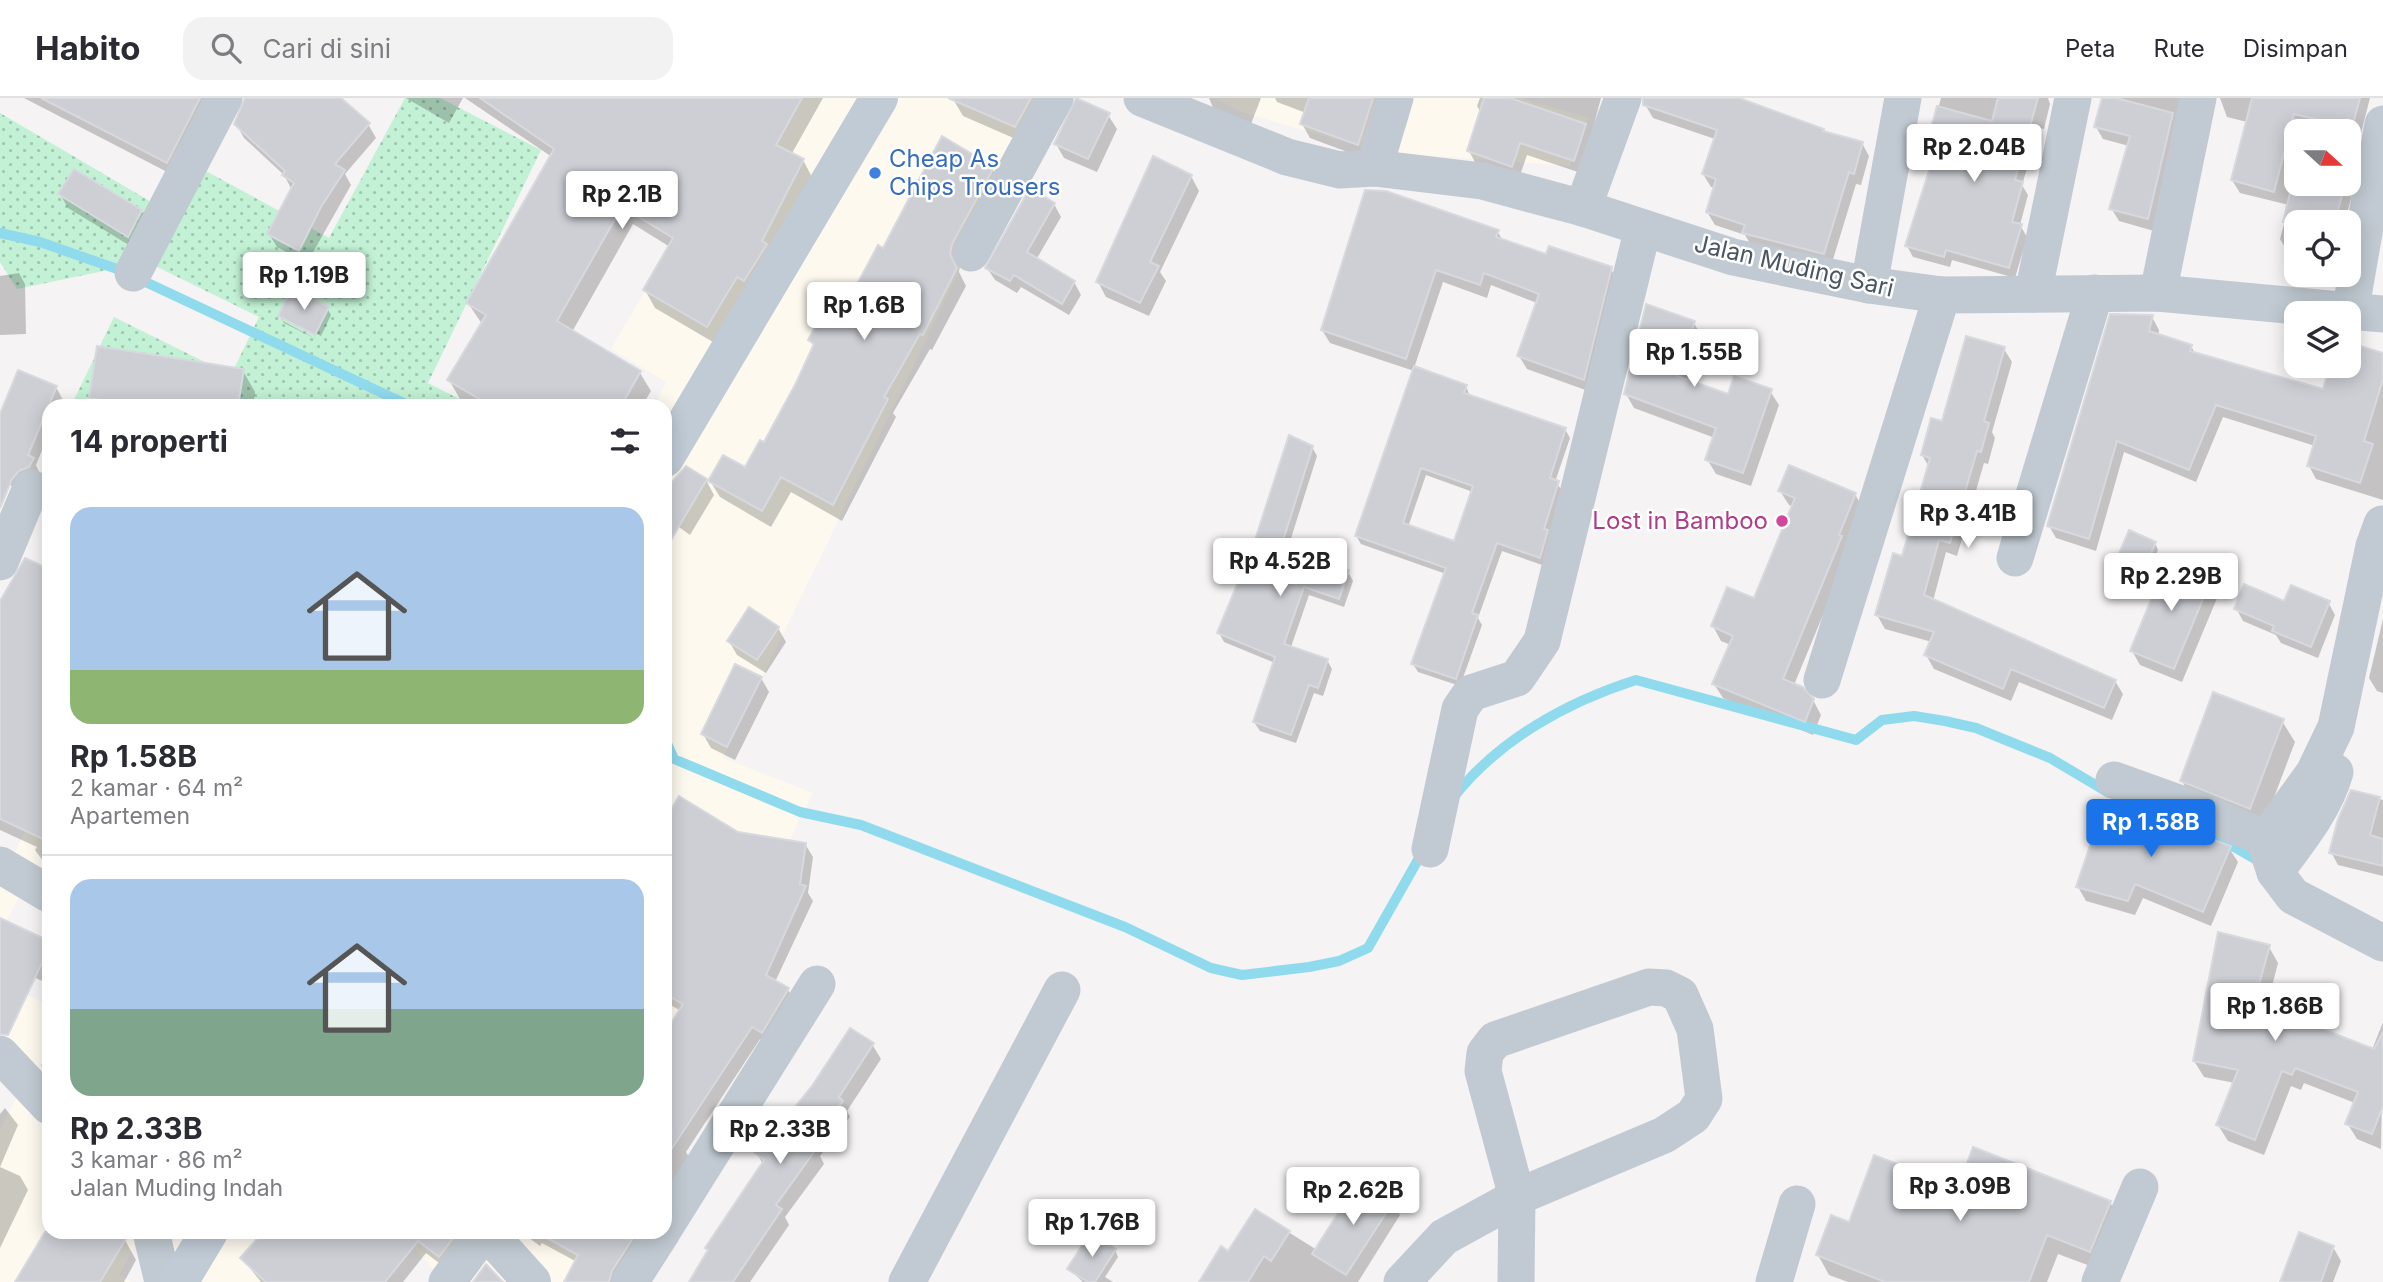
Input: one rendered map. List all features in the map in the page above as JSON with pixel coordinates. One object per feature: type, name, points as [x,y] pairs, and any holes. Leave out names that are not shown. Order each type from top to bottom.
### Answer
[{"type":"main road","points":[[672,446],[879,98]]},
{"type":"main road","points":[[179,1282],[205,1239]]},
{"type":"street","points":[[133,273],[224,98]]},
{"type":"street","points":[[971,254],[1055,98]]},
{"type":"street","name":"Jalan Muding Sari","points":[[1142,98],[1287,157],[1340,170],[1374,168],[1482,181],[1583,208],[1733,257],[1869,285],[1942,295],[2158,293],[2366,313]]},
{"type":"street","points":[[1374,168],[1395,98]]},
{"type":"street","points":[[1583,208],[1622,98]]},
{"type":"street","points":[[1869,285],[1903,98]]},
{"type":"street","points":[[2033,294],[2073,98]]},
{"type":"street","points":[[2158,293],[2198,98]]},
{"type":"street","points":[[2366,313],[2383,124]]},
{"type":"street","points":[[1430,849],[1460,709],[1471,693],[1517,678],[1542,641],[1643,228]]},
{"type":"street","points":[[2015,558],[2095,293]]},
{"type":"street","points":[[1822,680],[1942,295]]},
{"type":"street","points":[[0,562],[31,488]]},
{"type":"street","points":[[2272,856],[2306,831],[2329,791],[2349,724],[2382,547],[2382,521]]},
{"type":"street","points":[[2114,780],[2203,812],[2272,856],[2293,896],[2383,943]]},
{"type":"street","points":[[0,865],[42,890]]},
{"type":"street","points":[[672,1216],[817,985]]},
{"type":"street","points":[[1402,1282],[1444,1237],[1517,1198],[1664,1135],[1693,1116],[1704,1099],[1702,1076],[1695,1029],[1680,995],[1667,988],[1649,987],[1495,1040],[1485,1053],[1483,1072],[1517,1198],[1516,1282]]},
{"type":"street","points":[[907,1282],[1062,990]]},
{"type":"street","points":[[0,1054],[42,1099]]},
{"type":"street","points":[[2100,1282],[2140,1187]]},
{"type":"street","points":[[1774,1282],[1797,1204]]},
{"type":"street","points":[[153,1239],[163,1282]]},
{"type":"street","points":[[447,1282],[481,1239]]},
{"type":"street","points":[[492,1239],[531,1282]]},
{"type":"street","points":[[630,1282],[658,1239]]},
{"type":"shaded area","points":[[697,98],[1057,98],[969,251],[723,758],[813,793],[767,885],[672,1107],[672,399],[658,399],[666,382],[611,349],[710,180]]},
{"type":"shaded area","points":[[1214,98],[1521,98],[1589,118],[1570,166],[1379,152],[1244,113]]},
{"type":"shaded area","points":[[42,796],[42,876],[33,871],[0,934],[0,849],[13,856]]},
{"type":"shaded area","points":[[0,980],[42,1002],[42,1239],[139,1239],[119,1275],[131,1282],[0,1282],[0,1129],[30,1072],[0,1054]]},
{"type":"shaded area","points":[[175,1239],[393,1239],[363,1282],[152,1282]]},
{"type":"shaded area","points":[[405,1239],[615,1239],[597,1282],[445,1282]]},
{"type":"green space","points":[[405,98],[440,98],[541,150],[428,383],[459,399],[74,399],[114,317],[231,375],[259,317],[147,262],[17,289],[0,262],[0,113],[170,213],[195,165],[329,238]]},
{"type":"building","points":[[41,98],[200,98],[167,163]]},
{"type":"building","points":[[245,98],[341,98],[370,123],[335,164],[345,170],[321,207],[299,251],[267,234],[294,183],[282,175],[285,171],[234,124]]},
{"type":"building","points":[[480,98],[802,98],[776,145],[804,159],[762,241],[767,244],[744,281],[737,277],[707,327],[643,290],[673,238],[622,207],[557,321],[641,371],[625,399],[479,399],[447,380],[486,315],[466,303],[554,149]]},
{"type":"building","points":[[948,98],[1031,98],[1015,127]]},
{"type":"building","points":[[1076,98],[1110,113],[1088,159],[1054,144]]},
{"type":"building","points":[[1309,98],[1373,98],[1358,145],[1300,124]]},
{"type":"building","points":[[1484,98],[1510,98],[1586,124],[1574,161],[1520,143],[1512,167],[1467,151]]},
{"type":"building","points":[[1643,98],[1739,98],[1824,129],[1823,131],[1863,142],[1854,174],[1849,172],[1824,254],[1742,233],[1745,225],[1706,212],[1716,179],[1702,174],[1717,130],[1643,105]]},
{"type":"building","points":[[1998,98],[2038,98],[2015,180],[2023,182],[2012,222],[2022,224],[2009,268],[1946,250],[1944,257],[1905,246],[1936,149],[1926,146],[1937,106],[1992,121]]},
{"type":"building","points":[[2102,98],[2116,98],[2173,113],[2148,219],[2109,209],[2130,136],[2094,127]]},
{"type":"building","points":[[2252,98],[2360,98],[2354,119],[2315,119],[2294,114],[2293,119],[2284,119],[2284,153],[2274,192],[2231,180]]},
{"type":"building","points":[[942,136],[994,167],[952,244],[950,254],[957,268],[923,335],[920,334],[884,397],[888,399],[833,505],[781,477],[762,511],[708,481],[723,455],[745,467],[760,440],[764,442],[814,344],[808,340],[829,301],[844,309],[878,245],[883,248]]},
{"type":"building","points":[[1153,156],[1192,175],[1150,262],[1159,266],[1140,303],[1096,282]]},
{"type":"building","points":[[74,169],[142,210],[128,237],[58,194]]},
{"type":"building","points":[[1030,188],[1055,203],[1027,252],[1075,281],[1062,304],[1014,275],[1010,281],[985,268]]},
{"type":"building","points":[[1365,190],[1386,191],[1499,230],[1496,237],[1546,254],[1549,246],[1612,267],[1584,380],[1517,356],[1539,294],[1484,273],[1480,285],[1436,270],[1406,359],[1321,330]]},
{"type":"building","points":[[2289,196],[2342,196],[2338,210],[2286,210]]},
{"type":"building","points":[[292,288],[329,307],[315,335],[278,316]]},
{"type":"building","points":[[1646,304],[1695,321],[1677,376],[1728,394],[1734,376],[1772,389],[1743,473],[1705,460],[1716,428],[1624,394]]},
{"type":"building","points":[[2110,314],[2153,315],[2149,331],[2192,345],[2190,351],[2323,389],[2326,378],[2361,378],[2361,346],[2383,353],[2383,379],[2364,441],[2373,444],[2360,483],[2307,466],[2316,436],[2216,405],[2189,470],[2117,441],[2089,539],[2047,526]]},
{"type":"building","points":[[1966,336],[2005,347],[1984,421],[1989,423],[1981,452],[1977,451],[1950,543],[1939,540],[1924,595],[2116,680],[2104,708],[2011,669],[2003,689],[1924,655],[1934,632],[1875,615],[1893,553],[1902,556],[1930,458],[1921,455],[1931,418],[1942,421]]},
{"type":"building","points":[[97,346],[244,369],[239,399],[89,398]]},
{"type":"building","points":[[1414,366],[1467,385],[1464,393],[1566,428],[1550,478],[1559,481],[1544,529],[1548,530],[1540,558],[1497,543],[1472,613],[1478,615],[1456,679],[1411,664],[1446,568],[1355,536]],"holes":[[[1421,468],[1473,486],[1454,541],[1403,523]]]},
{"type":"building","points":[[18,370],[57,386],[52,399],[42,399],[42,422],[28,455],[34,458],[29,467],[19,471],[12,479],[0,508],[0,414]]},
{"type":"building","points":[[1289,435],[1313,446],[1281,547],[1349,570],[1339,599],[1304,587],[1284,644],[1328,659],[1318,688],[1309,685],[1291,735],[1253,722],[1275,657],[1217,633],[1239,580],[1234,578],[1248,541],[1254,543]]},
{"type":"building","points":[[1789,465],[1856,493],[1839,535],[1842,536],[1783,679],[1803,687],[1814,699],[1805,722],[1712,684],[1733,636],[1711,626],[1727,587],[1754,598],[1795,498],[1778,491]]},
{"type":"building","points":[[686,466],[707,479],[672,538],[672,482]]},
{"type":"building","points":[[2129,530],[2156,542],[2144,569],[2117,558]]},
{"type":"building","points":[[2169,556],[2213,575],[2174,669],[2130,651]]},
{"type":"building","points":[[25,558],[42,566],[42,839],[0,819],[0,601]]},
{"type":"building","points":[[2244,584],[2284,601],[2291,585],[2330,601],[2311,647],[2272,631],[2274,626],[2234,609]]},
{"type":"building","points":[[749,607],[779,627],[757,660],[727,641]]},
{"type":"building","points":[[735,664],[762,677],[727,747],[701,734]]},
{"type":"building","points":[[2213,692],[2284,719],[2250,809],[2180,781]]},
{"type":"building","points":[[2351,790],[2380,797],[2370,835],[2383,839],[2383,866],[2329,853],[2338,819]]},
{"type":"building","points":[[679,796],[738,832],[806,843],[800,884],[806,886],[766,975],[789,988],[762,1033],[752,1027],[672,1148],[672,1022],[683,1004],[672,998],[672,808]]},
{"type":"building","points":[[2105,801],[2231,846],[2203,912],[2135,884],[2128,901],[2076,887]]},
{"type":"building","points":[[0,918],[42,938],[42,963],[8,1035],[0,1034]]},
{"type":"building","points":[[2218,932],[2270,945],[2257,992],[2316,1014],[2312,1025],[2374,1049],[2383,1032],[2383,1106],[2372,1134],[2345,1124],[2358,1092],[2295,1068],[2292,1075],[2282,1071],[2255,1140],[2216,1125],[2238,1070],[2193,1061]]},
{"type":"building","points":[[850,1028],[874,1043],[839,1097],[843,1101],[811,1143],[817,1148],[776,1205],[782,1209],[733,1282],[689,1282],[708,1250],[705,1248],[764,1160],[754,1152],[779,1120],[783,1122],[812,1086]]},
{"type":"building","points":[[1973,1147],[2111,1201],[2090,1252],[2047,1235],[2029,1282],[1885,1282],[1816,1255],[1831,1215],[1849,1222],[1874,1155],[1958,1187]]},
{"type":"building","points":[[1360,1179],[1394,1201],[1346,1275],[1312,1254]]},
{"type":"building","points":[[1255,1209],[1290,1231],[1271,1261],[1264,1256],[1248,1282],[1199,1282],[1221,1246],[1228,1251]]},
{"type":"building","points":[[2299,1232],[2334,1246],[2321,1282],[2280,1282]]},
{"type":"building","points":[[1090,1233],[1116,1249],[1095,1282],[1088,1282],[1067,1269]]},
{"type":"building","points":[[42,1237],[126,1239],[100,1282],[15,1282]]},
{"type":"building","points":[[257,1239],[452,1239],[439,1257],[418,1241],[385,1282],[266,1282],[240,1258]]},
{"type":"building","points":[[549,1239],[633,1239],[612,1271],[609,1282],[564,1282],[578,1255]]},
{"type":"building","points":[[486,1264],[503,1282],[473,1282]]},
{"type":"waterway","points":[[0,233],[40,242],[120,270],[395,399]]},
{"type":"waterway","points":[[1453,798],[1471,777],[1512,741],[1560,712],[1636,680],[1856,740],[1882,720],[1914,716],[1976,728],[2050,758],[2109,793]]},
{"type":"waterway","points":[[672,755],[674,759],[800,812],[861,825],[1125,927],[1211,968],[1242,975],[1339,961],[1368,948],[1423,851]]},
{"type":"waterway","points":[[2143,809],[2234,847],[2262,863]]},
{"type":"place","name":"Cheap As Chips Trousers","points":[[875,173]]},
{"type":"place","name":"Lost in Bamboo","points":[[1782,521]]}]
